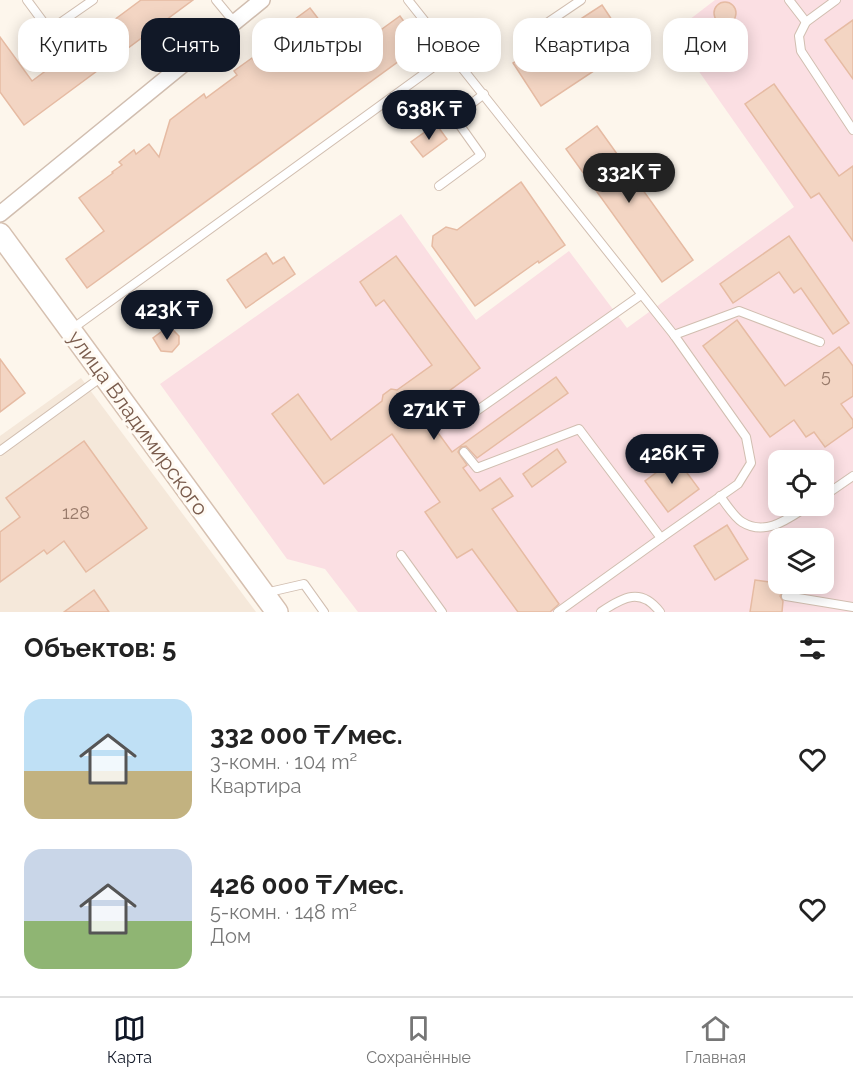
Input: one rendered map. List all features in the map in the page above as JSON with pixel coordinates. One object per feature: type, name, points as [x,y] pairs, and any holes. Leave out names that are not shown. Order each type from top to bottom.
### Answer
[{"type":"street","points":[[240,19],[262,0]]},
{"type":"street","points":[[0,214],[175,72]]},
{"type":"street","name":"улица Владимирского","points":[[0,234],[277,612]]},
{"type":"lane","points":[[27,0],[44,23],[57,25],[93,0]]},
{"type":"lane","points":[[216,0],[231,18]]},
{"type":"lane","points":[[408,0],[422,18]]},
{"type":"lane","points":[[554,18],[581,0]]},
{"type":"lane","points":[[789,0],[806,22]]},
{"type":"lane","points":[[836,0],[806,22],[799,36],[801,51],[853,130]]},
{"type":"lane","points":[[71,330],[427,72]]},
{"type":"lane","points":[[465,72],[674,335],[746,437],[751,463],[738,484],[558,612]]},
{"type":"lane","points":[[439,186],[481,155],[454,117],[484,94]]},
{"type":"lane","points":[[465,419],[641,295]]},
{"type":"lane","points":[[674,335],[739,311],[820,342]]},
{"type":"lane","points":[[0,452],[104,375]]},
{"type":"lane","points":[[464,452],[477,468],[579,429],[661,538]]},
{"type":"lane","points":[[834,489],[853,476]]},
{"type":"lane","points":[[720,496],[741,522],[762,528],[781,524],[793,516]]},
{"type":"lane","points":[[401,555],[442,612]]},
{"type":"lane","points":[[264,594],[304,584],[324,612]]},
{"type":"lane","points":[[786,596],[853,607]]},
{"type":"lane","points":[[601,612],[619,599],[638,597],[652,601],[660,612]]},
{"type":"shaded area","points":[[715,0],[853,0],[853,612],[358,612],[325,569],[287,559],[160,384],[401,214],[476,320],[569,251],[627,328],[794,207],[699,72],[748,72],[748,18],[692,18]]},
{"type":"shaded area","points":[[81,378],[256,612],[0,612],[0,436]]},
{"type":"building","points":[[141,0],[193,0],[169,18],[141,18],[141,38],[129,47],[129,18],[117,18]]},
{"type":"building","points":[[721,3],[729,3],[735,9],[734,18],[715,17],[715,9]]},
{"type":"building","points":[[602,5],[611,18],[582,18]]},
{"type":"building","points":[[310,8],[318,18],[297,18]]},
{"type":"building","points":[[395,20],[395,64],[87,288],[66,259],[104,231],[79,198],[113,173],[122,165],[119,162],[134,150],[136,154],[149,144],[159,157],[170,120],[204,94],[206,98],[237,75],[235,72],[240,72],[240,67],[252,58],[252,72],[383,72],[383,28]]},
{"type":"building","points":[[853,20],[853,79],[825,40]]},
{"type":"building","points":[[0,37],[18,62],[18,72],[25,72],[32,81],[44,72],[96,72],[24,125],[0,92]]},
{"type":"building","points":[[519,72],[592,72],[541,106]]},
{"type":"building","points":[[774,84],[839,176],[853,166],[853,241],[819,193],[811,198],[745,104]]},
{"type":"building","points":[[436,124],[447,139],[423,157],[411,142]]},
{"type":"building","points":[[597,126],[693,260],[662,282],[566,149]]},
{"type":"building","points":[[521,182],[565,245],[539,263],[538,261],[475,306],[432,246],[433,236],[446,227],[457,230]]},
{"type":"building","points":[[789,236],[849,323],[833,334],[801,288],[794,293],[779,272],[733,303],[720,284]]},
{"type":"building","points":[[266,253],[273,264],[284,257],[295,274],[246,308],[227,280]]},
{"type":"building","points":[[396,256],[480,368],[422,411],[452,452],[556,377],[568,393],[477,458],[466,446],[461,447],[458,452],[467,465],[463,468],[480,491],[500,478],[513,496],[492,509],[559,604],[550,612],[518,612],[472,549],[457,558],[425,512],[440,502],[392,434],[324,484],[272,414],[298,394],[331,440],[382,401],[383,395],[391,389],[397,390],[432,365],[384,300],[376,306],[360,282]]},
{"type":"building","points":[[737,320],[785,386],[839,347],[853,366],[853,396],[841,404],[853,420],[853,427],[825,447],[814,432],[806,437],[794,420],[770,437],[703,346]]},
{"type":"building","points":[[165,329],[173,330],[179,336],[179,344],[172,352],[161,351],[153,338]]},
{"type":"building","points":[[0,359],[25,393],[0,412]]},
{"type":"building","points":[[84,441],[147,528],[86,572],[64,541],[47,554],[44,550],[0,582],[0,532],[20,517],[6,498]]},
{"type":"building","points":[[557,449],[566,462],[532,487],[523,474]]},
{"type":"building","points":[[676,458],[699,489],[668,512],[645,481]]},
{"type":"building","points":[[727,525],[748,559],[715,580],[694,546]]},
{"type":"building","points":[[755,580],[768,582],[768,594],[782,594],[782,612],[750,612]]},
{"type":"building","points":[[94,590],[109,612],[64,612]]}]
